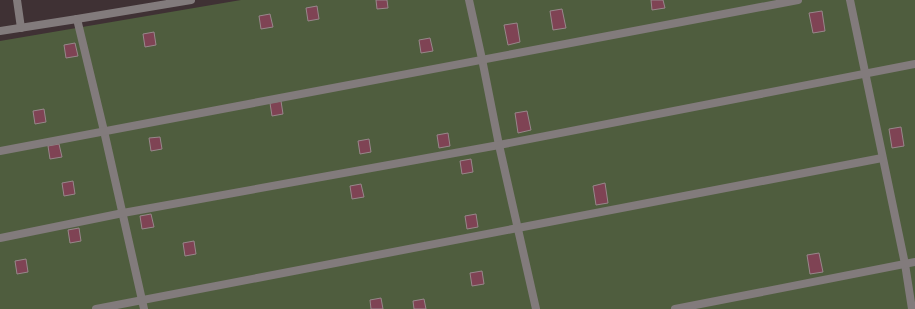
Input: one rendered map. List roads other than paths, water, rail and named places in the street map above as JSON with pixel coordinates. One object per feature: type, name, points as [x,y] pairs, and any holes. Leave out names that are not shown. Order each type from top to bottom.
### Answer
[{"type":"street","points":[[17,0],[21,28]]},
{"type":"street","points":[[0,31],[191,0]]},
{"type":"street","points":[[469,0],[536,309]]},
{"type":"street","points":[[0,151],[798,0]]},
{"type":"street","points":[[850,0],[905,264],[912,309]]},
{"type":"street","points":[[77,19],[144,309]]},
{"type":"street","points":[[0,238],[123,213],[499,144],[915,64]]},
{"type":"street","points":[[96,309],[882,158]]},
{"type":"street","points":[[675,309],[915,262]]}]
